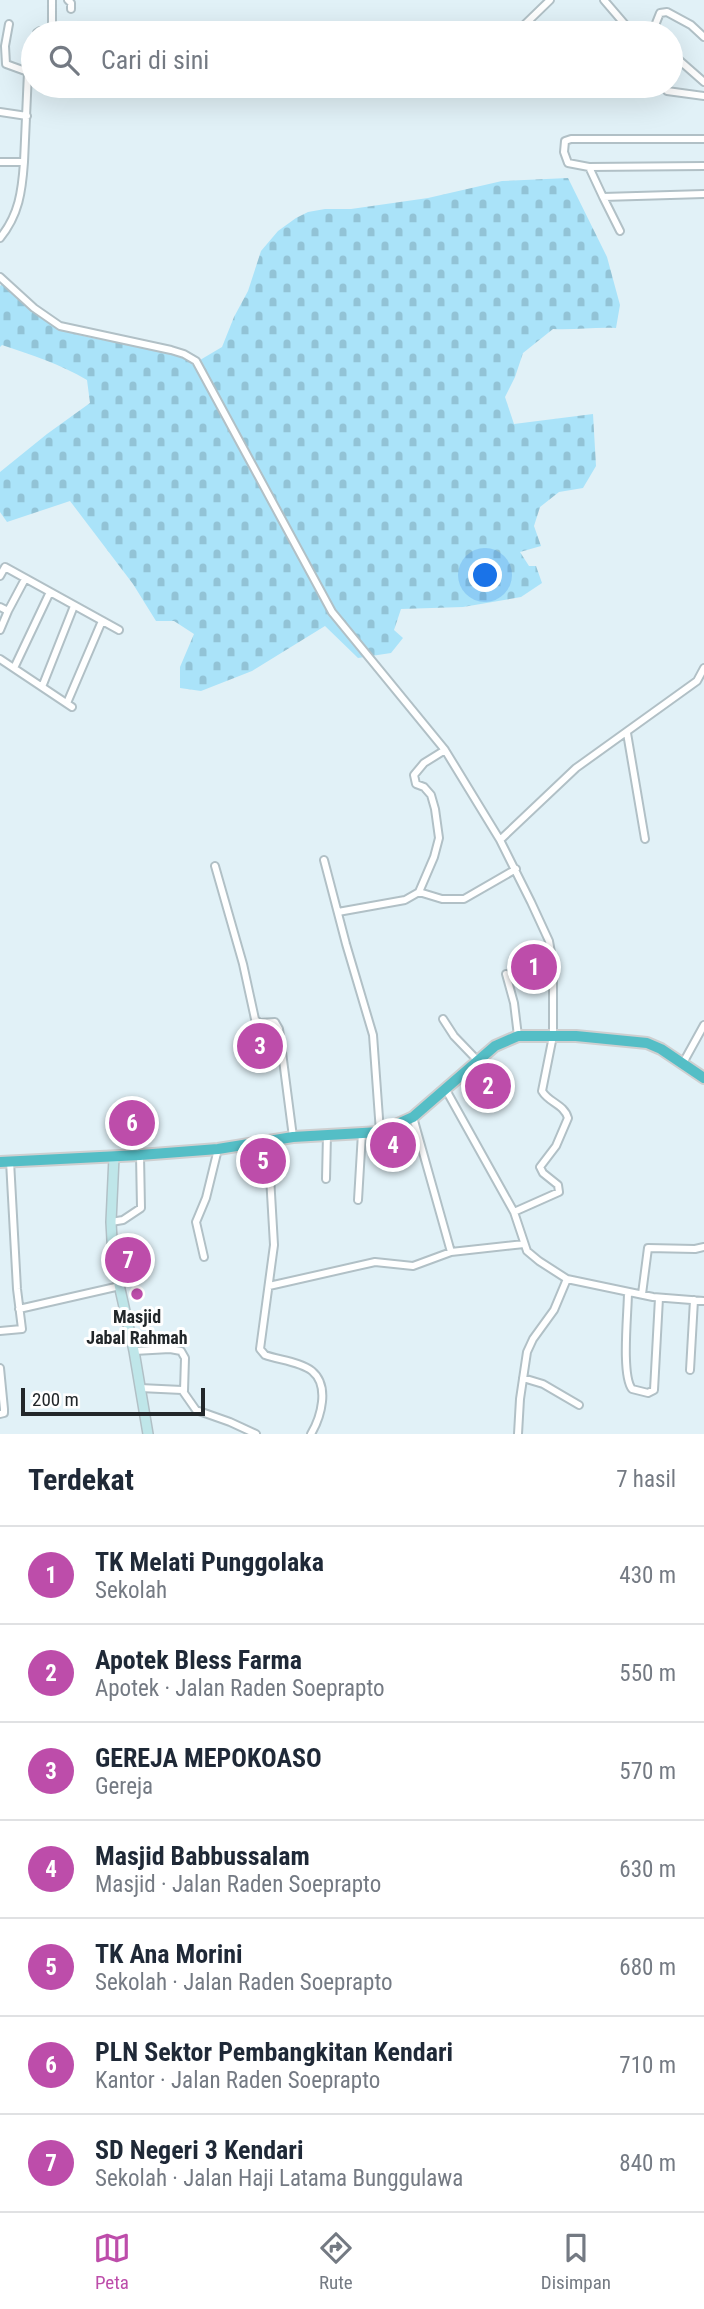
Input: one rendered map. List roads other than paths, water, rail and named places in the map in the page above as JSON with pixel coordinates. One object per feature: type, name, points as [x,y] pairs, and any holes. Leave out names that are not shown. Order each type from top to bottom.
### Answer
[{"type":"highway","points":[[5,1162],[218,1149],[293,1137],[380,1132],[394,1128],[413,1117],[495,1046],[518,1036],[637,1041],[662,1049],[704,1078]]},
{"type":"main road","points":[[114,1157],[111,1222],[113,1258],[134,1351],[148,1434]]},
{"type":"street","points":[[52,0],[52,21]]},
{"type":"street","points":[[68,0],[71,9]]},
{"type":"street","points":[[528,21],[550,0]]},
{"type":"street","points":[[604,0],[622,21]]},
{"type":"street","points":[[657,21],[660,13],[667,12],[691,25],[704,37]]},
{"type":"street","points":[[4,67],[9,24]]},
{"type":"street","points":[[683,63],[704,82]]},
{"type":"street","points":[[683,93],[704,96]]},
{"type":"street","points":[[0,239],[13,220],[21,197],[27,98]]},
{"type":"street","points":[[0,112],[27,116]]},
{"type":"street","points":[[704,139],[571,139],[565,141],[564,152],[568,163],[589,167],[704,166]]},
{"type":"street","points":[[0,162],[24,162]]},
{"type":"street","points":[[589,167],[620,231]]},
{"type":"street","points":[[603,197],[704,194]]},
{"type":"street","points":[[0,277],[34,308],[60,326],[171,350],[196,361],[332,612],[445,750],[516,869],[552,953],[553,1036],[542,1091],[544,1096],[563,1109],[568,1118],[556,1146],[540,1167],[543,1173],[558,1185],[559,1192],[514,1212]]},
{"type":"street","points":[[0,576],[5,568],[119,630]]},
{"type":"street","points":[[0,630],[25,579]]},
{"type":"street","points":[[14,668],[50,592]]},
{"type":"street","points":[[42,687],[74,606]]},
{"type":"street","points":[[0,607],[8,611]]},
{"type":"street","points":[[0,659],[70,705],[102,621]]},
{"type":"street","points":[[500,840],[576,768],[697,681],[704,668]]},
{"type":"street","points":[[627,733],[645,839]]},
{"type":"street","points":[[338,912],[405,901],[419,892],[439,838],[433,800],[428,791],[416,784],[414,775],[424,763],[445,750]]},
{"type":"street","points":[[324,860],[373,1035],[380,1132]]},
{"type":"street","points":[[215,866],[243,964],[255,1019],[259,1023],[275,1022],[279,1029],[293,1137]]},
{"type":"street","points":[[419,892],[442,899],[464,899],[516,869]]},
{"type":"street","points":[[506,974],[514,1003],[518,1036]]},
{"type":"street","points":[[443,1019],[476,1062],[491,1072],[507,1092]]},
{"type":"street","points":[[683,1063],[704,1025]]},
{"type":"street","points":[[446,1090],[514,1212],[527,1251],[567,1279],[659,1298],[704,1301]]},
{"type":"street","points":[[413,1117],[451,1252]]},
{"type":"street","points":[[358,1200],[362,1133]]},
{"type":"street","points":[[326,1179],[327,1135]]},
{"type":"street","points":[[268,1142],[275,1226],[260,1349],[265,1355],[307,1368],[315,1374],[322,1387],[322,1396],[317,1422],[311,1434]]},
{"type":"street","points":[[204,1257],[196,1222],[206,1198],[218,1149]]},
{"type":"street","points":[[111,1222],[123,1220],[141,1208],[140,1155]]},
{"type":"street","points":[[0,1331],[22,1329],[5,1162]]},
{"type":"street","points":[[269,1286],[375,1262],[413,1266],[451,1252],[524,1244]]},
{"type":"street","points":[[642,1294],[648,1248],[704,1247]]},
{"type":"street","points":[[518,1434],[529,1346],[554,1310],[567,1279]]},
{"type":"street","points":[[19,1309],[120,1286]]},
{"type":"street","points":[[628,1292],[628,1384],[632,1389],[648,1393],[654,1390],[659,1298]]},
{"type":"street","points":[[690,1370],[694,1300]]},
{"type":"street","points":[[134,1351],[181,1351],[185,1358],[184,1391],[190,1405],[196,1410],[256,1434]]},
{"type":"street","points":[[0,1368],[4,1409],[4,1413],[0,1414]]},
{"type":"street","points":[[523,1378],[543,1384],[579,1405]]},
{"type":"street","points":[[139,1388],[184,1391]]},
{"type":"place","name":"TK Melati Punggolaka","points":[[534,967]]},
{"type":"place","name":"GEREJA MEPOKOASO","points":[[260,1046]]},
{"type":"place","name":"Apotek Bless Farma","points":[[488,1086]]},
{"type":"place","name":"PLN Sektor Pembangkitan Kendari","points":[[132,1123]]},
{"type":"place","name":"Masjid Babbussalam","points":[[393,1145]]},
{"type":"place","name":"TK Ana Morini","points":[[263,1161]]},
{"type":"place","name":"SD Negeri 3 Kendari","points":[[128,1260]]},
{"type":"place","name":"Masjid Jabal Rahmah","points":[[137,1294]]}]
